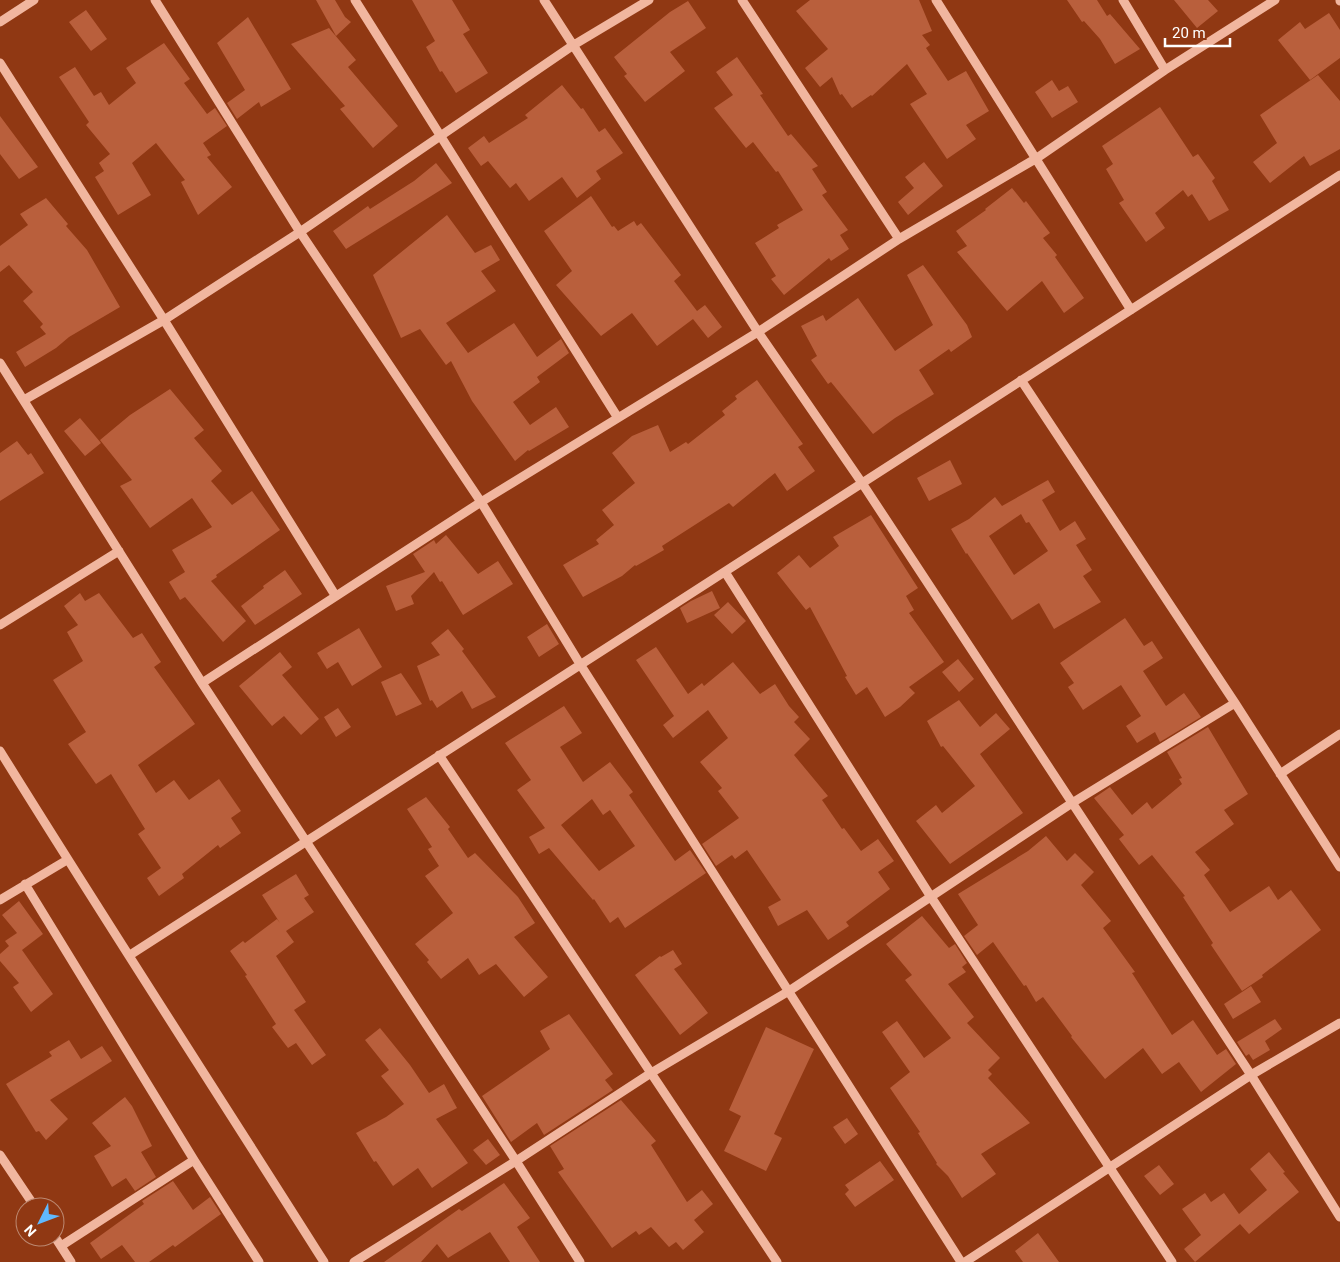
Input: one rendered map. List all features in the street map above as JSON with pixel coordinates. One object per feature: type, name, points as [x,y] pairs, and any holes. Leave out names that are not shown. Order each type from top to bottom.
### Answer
[{"type":"street","points":[[0,22],[34,0]]},
{"type":"street","points":[[155,0],[300,232],[481,502],[580,664],[963,1262],[1111,1168],[1251,1075],[1340,1023]]},
{"type":"street","points":[[356,0],[618,418]]},
{"type":"street","points":[[544,0],[758,332],[862,483],[1251,1075],[1340,1218]]},
{"type":"street","points":[[24,400],[164,320],[300,232],[572,46],[649,0]]},
{"type":"street","points":[[742,0],[899,239]]},
{"type":"street","points":[[936,0],[1131,310]]},
{"type":"street","points":[[1123,0],[1165,70]]},
{"type":"street","points":[[202,683],[335,595],[481,502],[758,332],[899,239],[1037,158],[1165,70],[1275,0]]},
{"type":"street","points":[[0,63],[164,320],[335,595]]},
{"type":"street","points":[[130,955],[1340,175]]},
{"type":"street","points":[[0,363],[202,683],[516,1161],[580,1262]]},
{"type":"street","points":[[1021,380],[1340,866]]},
{"type":"street","points":[[0,625],[119,551]]},
{"type":"street","points":[[725,572],[931,897],[1172,1262]]},
{"type":"street","points":[[354,1262],[516,1161],[651,1073],[789,991],[1072,803],[1235,704]]},
{"type":"street","points":[[1280,774],[1340,734]]},
{"type":"street","points":[[0,751],[67,860],[130,955],[324,1262]]},
{"type":"street","points":[[439,755],[777,1262]]},
{"type":"street","points":[[0,900],[67,860]]},
{"type":"street","points":[[25,884],[194,1160],[259,1262]]},
{"type":"street","points":[[0,1155],[27,1197]]},
{"type":"street","points":[[65,1243],[194,1160]]},
{"type":"street","points":[[62,1247],[71,1262]]},
{"type":"building","points":[[316,0],[335,0],[345,17],[351,22],[336,36]]},
{"type":"building","points":[[412,0],[452,0],[470,30],[463,34],[488,73],[456,93],[442,71],[440,72],[426,47],[435,41]]},
{"type":"building","points":[[810,0],[919,0],[932,31],[922,35],[930,45],[926,48],[948,81],[966,71],[989,111],[966,125],[976,139],[947,159],[910,104],[927,94],[907,64],[872,96],[852,108],[842,94],[840,95],[832,77],[820,87],[805,68],[828,49],[796,11]]},
{"type":"building","points":[[1067,0],[1097,0],[1107,16],[1110,14],[1140,49],[1115,64],[1100,39],[1084,21],[1082,22]]},
{"type":"building","points":[[1174,0],[1208,0],[1218,11],[1197,28]]},
{"type":"building","points":[[688,1],[706,28],[670,52],[685,71],[645,102],[624,76],[627,74],[614,57],[670,12]]},
{"type":"building","points":[[86,10],[107,39],[91,51],[69,22]]},
{"type":"building","points":[[1329,13],[1340,30],[1340,58],[1310,80],[1278,40],[1300,22],[1305,29]]},
{"type":"building","points":[[248,17],[291,89],[261,107],[259,102],[237,119],[227,103],[245,90],[217,43]]},
{"type":"building","points":[[329,28],[356,60],[348,67],[398,126],[373,148],[340,109],[345,106],[291,44]]},
{"type":"building","points":[[164,43],[190,79],[184,83],[207,114],[215,108],[227,126],[203,143],[211,155],[207,157],[232,187],[198,215],[181,182],[185,180],[156,143],[132,163],[151,195],[118,215],[95,177],[104,171],[99,163],[110,154],[86,125],[89,122],[59,77],[75,67],[94,96],[101,92],[109,105],[136,83],[126,68]]},
{"type":"building","points":[[737,57],[763,94],[760,95],[788,136],[791,134],[818,166],[812,169],[827,192],[822,195],[848,230],[840,235],[849,249],[831,261],[829,258],[784,295],[771,279],[776,276],[755,243],[779,228],[777,225],[803,210],[778,171],[776,172],[753,142],[746,148],[714,108],[733,95],[716,72]]},
{"type":"building","points":[[1318,75],[1340,101],[1340,149],[1310,166],[1304,156],[1270,183],[1253,162],[1277,143],[1260,115]]},
{"type":"building","points":[[1052,80],[1059,91],[1068,86],[1078,102],[1052,118],[1035,92]]},
{"type":"building","points":[[562,85],[581,109],[583,108],[599,132],[605,128],[623,153],[596,171],[601,179],[577,198],[562,177],[529,201],[516,183],[510,188],[488,161],[481,166],[468,148],[484,136],[489,143],[528,118],[525,115]]},
{"type":"building","points":[[1160,107],[1193,157],[1198,154],[1215,178],[1212,181],[1229,210],[1209,221],[1192,194],[1188,197],[1183,190],[1155,213],[1165,228],[1146,242],[1119,203],[1124,200],[1106,169],[1113,164],[1102,146]]},
{"type":"building","points":[[0,116],[38,167],[19,179],[0,154]]},
{"type":"building","points":[[924,162],[943,186],[908,215],[898,202],[914,188],[905,177]]},
{"type":"building","points":[[436,163],[452,183],[346,249],[333,231],[368,206],[370,209],[414,181]]},
{"type":"building","points":[[1012,188],[1024,203],[1026,201],[1050,233],[1043,238],[1057,255],[1055,257],[1084,298],[1064,313],[1042,281],[1007,311],[957,252],[967,246],[956,231],[986,210]]},
{"type":"building","points":[[591,196],[612,227],[614,226],[618,231],[634,221],[637,226],[641,223],[681,275],[674,281],[697,311],[705,305],[722,327],[708,338],[693,319],[657,346],[632,313],[601,336],[556,285],[572,271],[544,231]]},
{"type":"building","points":[[46,198],[68,224],[66,226],[87,250],[120,307],[69,337],[56,348],[25,367],[16,352],[46,334],[40,327],[43,324],[23,301],[33,292],[9,265],[0,272],[0,246],[28,225],[20,214]]},
{"type":"building","points":[[447,215],[475,253],[491,245],[500,260],[481,271],[496,291],[446,323],[468,353],[514,323],[537,357],[561,339],[569,353],[537,377],[540,382],[513,402],[530,425],[556,407],[569,427],[528,450],[515,461],[472,401],[451,361],[446,365],[420,329],[401,338],[373,275]]},
{"type":"building","points":[[923,265],[967,325],[972,337],[951,352],[949,349],[919,370],[934,394],[873,434],[831,382],[828,384],[811,360],[817,356],[801,326],[823,315],[826,321],[858,298],[895,351],[933,325],[907,275]]},
{"type":"building","points":[[757,380],[803,444],[798,447],[815,471],[787,491],[775,473],[733,507],[729,503],[662,546],[664,550],[635,565],[622,576],[583,597],[563,565],[599,544],[596,540],[614,525],[602,510],[635,483],[612,453],[632,436],[658,425],[670,452],[686,442],[688,444],[725,415],[722,411],[737,399],[735,396]]},
{"type":"building","points":[[170,389],[204,430],[194,438],[222,471],[211,481],[232,505],[252,491],[280,530],[216,575],[217,577],[211,581],[246,621],[223,642],[185,597],[180,600],[169,582],[185,572],[172,550],[212,527],[192,498],[150,528],[120,486],[132,480],[100,440],[130,415]]},
{"type":"building","points":[[80,418],[101,443],[85,456],[64,431]]},
{"type":"building","points":[[17,441],[28,455],[31,453],[44,473],[0,501],[0,453]]},
{"type":"building","points":[[950,460],[962,484],[929,501],[917,478]]},
{"type":"building","points":[[1048,480],[1055,492],[1042,500],[1060,531],[1075,521],[1086,539],[1076,545],[1092,570],[1083,576],[1101,602],[1054,629],[1039,603],[1012,620],[951,529],[969,519],[995,497],[1002,506]],"holes":[[[1021,514],[1026,523],[1029,522],[1048,551],[1014,575],[989,536]]]},
{"type":"building","points":[[871,515],[918,588],[906,596],[914,610],[909,613],[944,662],[909,687],[915,693],[900,707],[885,717],[867,687],[856,695],[810,607],[806,610],[777,573],[799,555],[810,568],[839,546],[833,537]]},
{"type":"building","points":[[446,535],[478,574],[498,561],[513,584],[463,615],[442,581],[440,582],[434,572],[411,596],[414,604],[396,611],[386,586],[425,572],[413,554],[434,540],[436,544]]},
{"type":"building","points":[[285,570],[302,594],[255,625],[241,606],[264,588],[263,586]]},
{"type":"building","points":[[712,591],[720,608],[687,623],[680,608]]},
{"type":"building","points":[[80,593],[85,601],[99,593],[133,638],[142,633],[161,662],[154,667],[195,724],[138,765],[156,793],[174,780],[189,800],[219,779],[241,811],[231,818],[241,833],[220,848],[218,845],[182,874],[184,878],[159,896],[147,878],[161,868],[138,834],[145,829],[111,774],[96,784],[68,744],[86,732],[53,680],[83,661],[67,632],[78,625],[64,606]]},
{"type":"building","points":[[728,602],[746,621],[732,634],[714,615]]},
{"type":"building","points":[[1125,618],[1144,646],[1152,641],[1163,658],[1143,671],[1166,706],[1184,693],[1201,717],[1160,742],[1155,732],[1137,743],[1126,726],[1141,716],[1121,685],[1083,710],[1068,687],[1074,683],[1060,663]]},
{"type":"building","points":[[547,624],[559,644],[539,657],[527,637]]},
{"type":"building","points":[[359,628],[382,667],[352,686],[338,662],[327,669],[317,653]]},
{"type":"building","points":[[448,629],[464,649],[462,651],[496,697],[472,709],[462,691],[437,708],[432,700],[430,701],[417,666],[440,655],[431,643]]},
{"type":"building","points":[[656,647],[688,694],[702,683],[704,686],[733,662],[760,694],[775,684],[789,706],[799,717],[794,722],[810,739],[794,755],[828,796],[822,800],[842,829],[844,828],[861,851],[878,839],[894,861],[878,872],[890,889],[846,922],[849,926],[828,940],[807,910],[778,926],[768,907],[781,900],[747,850],[735,859],[732,855],[716,866],[702,844],[739,818],[718,791],[722,788],[700,762],[728,738],[708,710],[673,738],[663,725],[674,716],[636,660]]},
{"type":"building","points":[[280,652],[292,667],[282,675],[319,719],[301,735],[284,716],[272,726],[239,686]]},
{"type":"building","points":[[958,659],[974,679],[959,692],[942,672]]},
{"type":"building","points":[[401,673],[422,704],[396,716],[381,682]]},
{"type":"building","points":[[959,700],[980,727],[996,713],[1010,729],[980,754],[1023,813],[950,864],[916,821],[936,805],[942,813],[975,786],[943,746],[941,747],[927,721]]},
{"type":"building","points":[[564,706],[582,733],[560,747],[583,782],[610,762],[633,792],[629,795],[675,861],[690,850],[706,873],[625,928],[618,917],[610,923],[594,899],[549,848],[539,854],[529,837],[545,828],[517,790],[531,780],[505,743]],"holes":[[[592,799],[603,815],[610,810],[635,846],[599,871],[561,825]]]},
{"type":"building","points":[[338,708],[351,727],[336,737],[324,717]]},
{"type":"building","points":[[1208,727],[1248,794],[1224,810],[1234,824],[1195,852],[1210,870],[1204,875],[1230,912],[1269,886],[1278,900],[1291,890],[1321,930],[1262,975],[1263,977],[1242,991],[1211,945],[1213,943],[1183,897],[1185,896],[1152,855],[1139,865],[1119,839],[1124,835],[1094,798],[1110,787],[1132,815],[1147,802],[1152,809],[1182,784],[1179,779],[1182,778],[1167,752]]},
{"type":"building","points":[[426,797],[450,827],[448,829],[468,858],[475,853],[518,897],[535,923],[514,937],[548,977],[524,997],[496,964],[479,975],[468,958],[441,979],[427,962],[429,960],[415,944],[453,913],[425,876],[439,866],[428,849],[432,847],[407,809]]},
{"type":"building","points":[[1046,836],[1067,861],[1075,853],[1094,872],[1081,885],[1111,921],[1103,928],[1135,972],[1132,973],[1172,1035],[1193,1020],[1217,1055],[1226,1049],[1236,1064],[1201,1092],[1179,1062],[1162,1074],[1143,1048],[1105,1079],[1071,1037],[1043,997],[1036,1002],[1026,985],[1024,986],[993,942],[977,955],[964,936],[978,925],[958,894],[1028,851]]},
{"type":"building","points":[[296,874],[309,895],[304,898],[314,912],[286,931],[294,942],[276,956],[306,1002],[294,1010],[326,1055],[312,1065],[296,1043],[288,1048],[272,1027],[276,1024],[245,976],[247,975],[230,951],[243,941],[245,943],[277,919],[280,923],[262,895]]},
{"type":"building","points":[[19,901],[43,934],[22,950],[53,994],[31,1012],[13,987],[19,983],[0,961],[0,954],[9,946],[5,941],[17,933],[2,915]]},
{"type":"building","points":[[922,916],[949,948],[955,944],[967,963],[962,967],[966,972],[948,984],[974,1017],[967,1023],[1000,1058],[988,1070],[992,1074],[988,1078],[1030,1123],[981,1154],[996,1174],[962,1198],[948,1176],[936,1164],[918,1133],[920,1132],[890,1088],[910,1072],[882,1032],[897,1021],[924,1058],[951,1038],[905,980],[912,975],[886,944]]},
{"type":"building","points":[[673,950],[682,964],[674,969],[708,1013],[680,1035],[635,975],[660,956]]},
{"type":"building","points":[[1251,986],[1261,1002],[1233,1019],[1224,1004]]},
{"type":"building","points":[[569,1014],[613,1074],[605,1080],[613,1090],[544,1135],[537,1123],[511,1142],[482,1096],[550,1049],[540,1031]]},
{"type":"building","points":[[1275,1019],[1282,1029],[1265,1041],[1270,1050],[1253,1060],[1249,1054],[1246,1056],[1237,1042]]},
{"type":"building","points":[[766,1027],[814,1049],[774,1134],[782,1138],[766,1171],[724,1151],[741,1116],[729,1110]]},
{"type":"building","points":[[380,1028],[410,1065],[429,1093],[444,1084],[457,1108],[436,1119],[468,1163],[432,1188],[418,1168],[393,1186],[376,1161],[374,1162],[356,1133],[386,1117],[404,1104],[381,1076],[389,1070],[365,1040]]},
{"type":"building","points":[[69,1040],[81,1059],[102,1046],[112,1061],[50,1100],[68,1119],[46,1140],[39,1131],[36,1132],[6,1084],[52,1056],[49,1052]]},
{"type":"building","points":[[125,1097],[132,1106],[152,1146],[141,1152],[156,1177],[135,1191],[126,1178],[112,1187],[94,1156],[111,1146],[92,1123]]},
{"type":"building","points":[[621,1100],[656,1141],[651,1145],[687,1202],[702,1190],[713,1204],[694,1220],[704,1232],[683,1250],[676,1242],[669,1247],[651,1227],[639,1235],[636,1231],[612,1248],[558,1172],[564,1169],[550,1146]]},
{"type":"building","points":[[847,1118],[858,1134],[845,1144],[833,1127]]},
{"type":"building","points":[[488,1139],[500,1155],[486,1165],[473,1150]]},
{"type":"building","points":[[1269,1152],[1299,1192],[1249,1234],[1240,1224],[1195,1262],[1184,1249],[1201,1235],[1182,1209],[1205,1193],[1211,1202],[1224,1193],[1239,1214],[1267,1190],[1250,1169]]},
{"type":"building","points":[[880,1161],[894,1180],[855,1207],[845,1194],[849,1190],[845,1185]]},
{"type":"building","points":[[1159,1165],[1174,1184],[1160,1195],[1144,1176]]},
{"type":"building","points":[[173,1181],[193,1210],[210,1197],[221,1214],[175,1247],[173,1245],[149,1262],[135,1262],[122,1245],[101,1259],[90,1243],[144,1204],[142,1201]]},
{"type":"building","points":[[504,1183],[530,1218],[517,1227],[540,1262],[510,1262],[490,1232],[448,1258],[437,1244],[421,1262],[384,1262],[459,1209],[462,1211]]},
{"type":"building","points":[[1038,1233],[1059,1262],[1023,1262],[1015,1251]]}]
